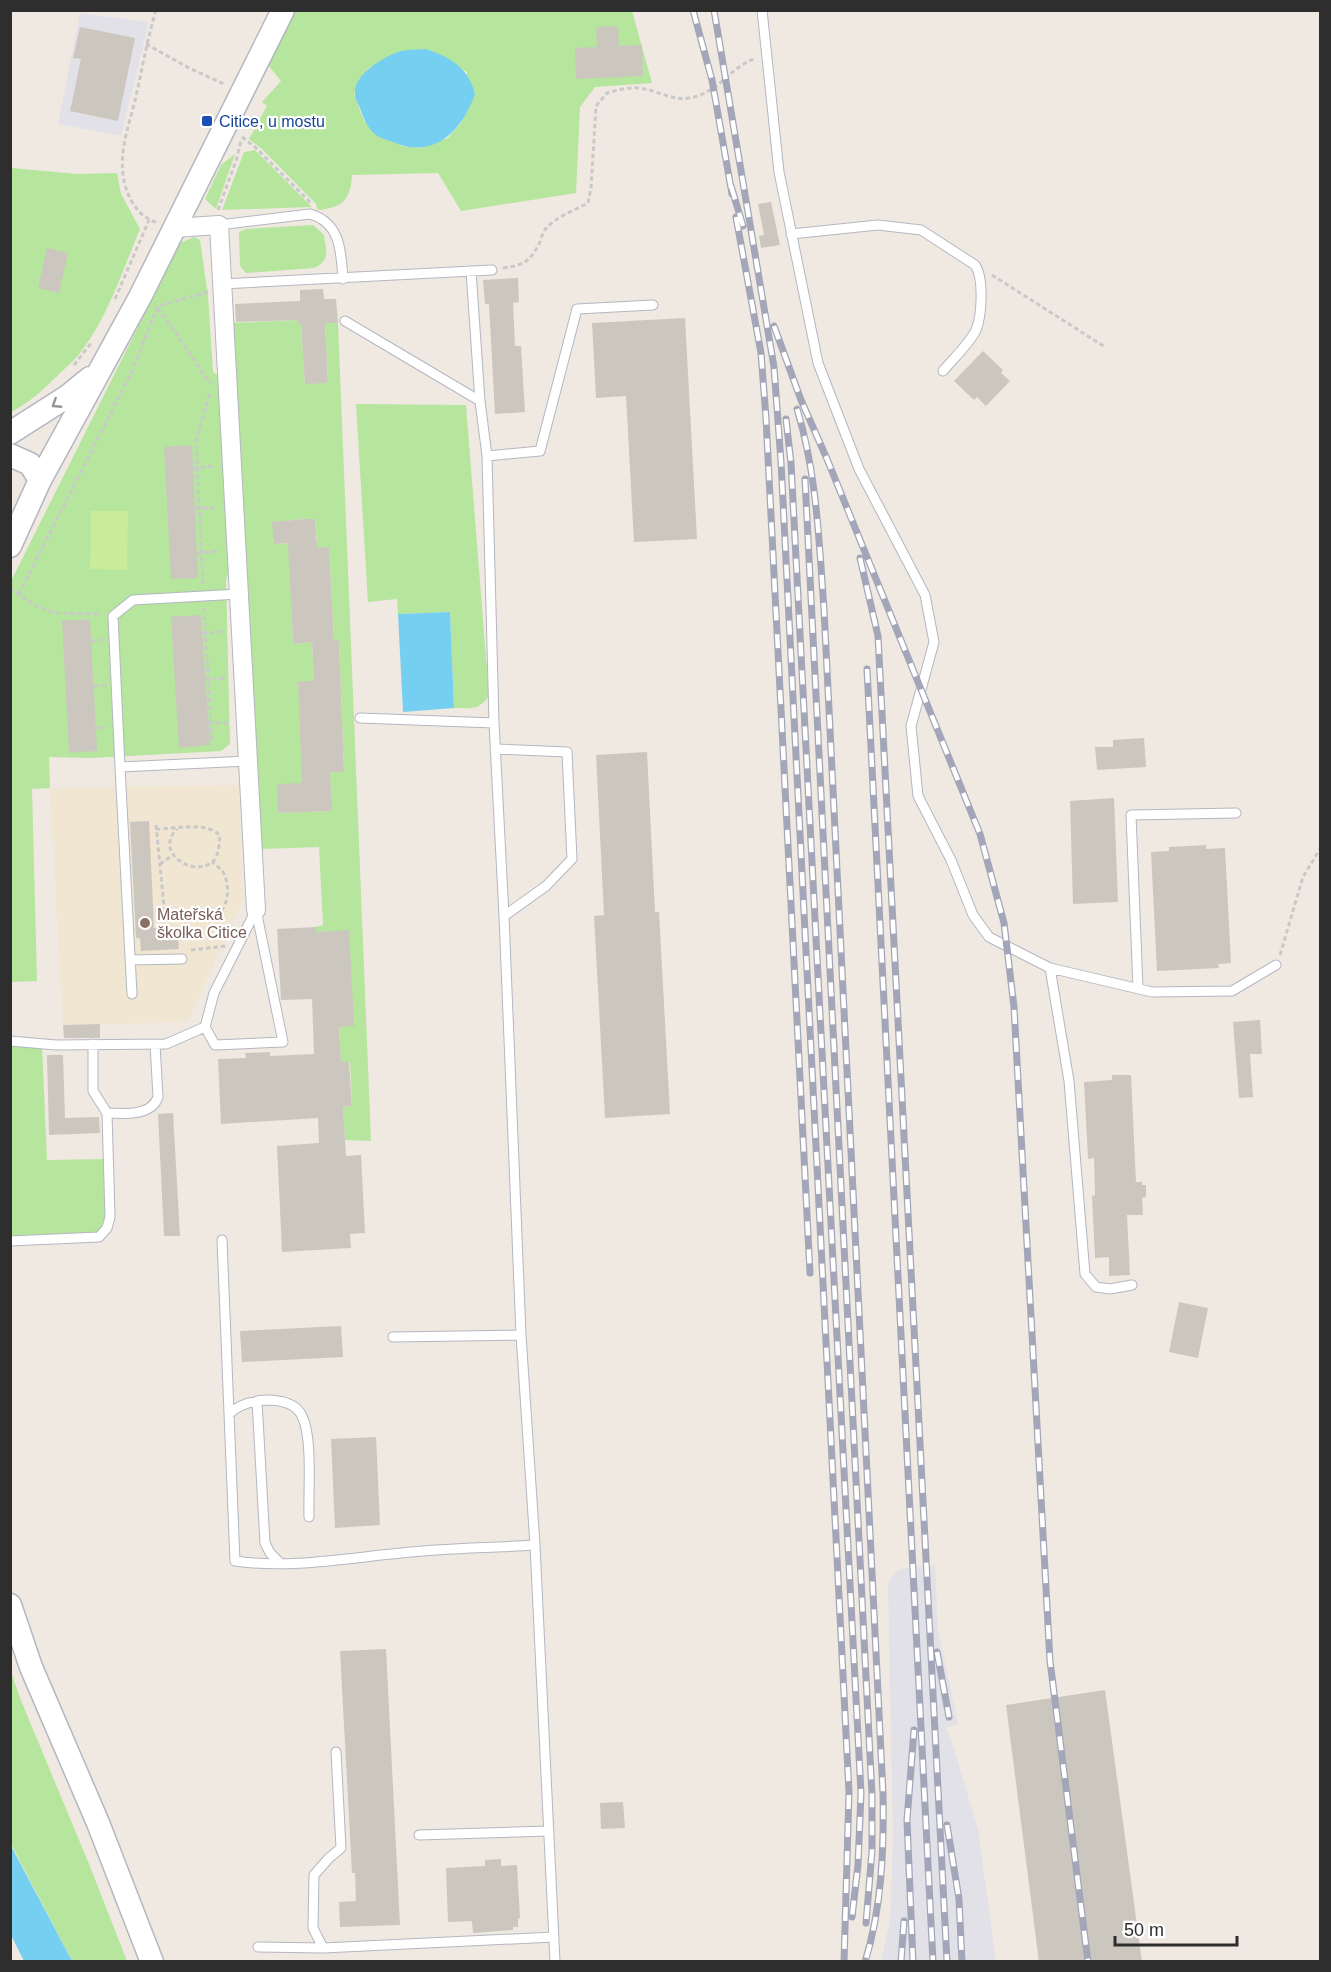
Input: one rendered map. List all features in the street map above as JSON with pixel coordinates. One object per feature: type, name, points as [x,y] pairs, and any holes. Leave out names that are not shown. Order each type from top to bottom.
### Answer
[{"type":"street","points":[[10,546],[40,480],[140,297],[283,10]]},
{"type":"street","points":[[174,228],[215,225],[222,284],[256,910]]},
{"type":"street","points":[[10,433],[68,396],[99,371]]},
{"type":"street","points":[[10,455],[30,464],[40,480]]},
{"type":"street","points":[[10,1605],[31,1667],[98,1823],[152,1962]]},
{"type":"lane","points":[[762,10],[779,172],[818,363],[859,469],[925,595],[934,642],[912,726],[918,796],[951,860],[973,915],[989,937],[1050,968],[1152,992],[1232,991],[1276,964]]},
{"type":"lane","points":[[215,225],[310,214],[323,218],[340,245],[343,279]]},
{"type":"lane","points":[[791,234],[878,225],[921,230],[975,265],[979,271],[981,288],[980,312],[976,330],[943,371]]},
{"type":"lane","points":[[222,284],[492,270]]},
{"type":"lane","points":[[471,271],[480,401],[487,456],[494,723],[521,1335],[535,1545],[555,1962]]},
{"type":"lane","points":[[487,456],[540,451],[577,309],[653,305]]},
{"type":"lane","points":[[345,321],[480,401]]},
{"type":"lane","points":[[132,994],[113,616],[133,600],[238,594]]},
{"type":"lane","points":[[360,718],[494,723]]},
{"type":"lane","points":[[495,748],[567,752],[572,859],[546,886],[504,916]]},
{"type":"lane","points":[[120,767],[248,761]]},
{"type":"lane","points":[[1138,988],[1131,816],[1236,813]]},
{"type":"lane","points":[[256,910],[283,1042],[215,1046],[205,1027],[214,993],[256,910]]},
{"type":"lane","points":[[130,960],[179,959]]},
{"type":"lane","points":[[1050,968],[1069,1081],[1084,1274],[1096,1287],[1110,1289],[1132,1285]]},
{"type":"lane","points":[[10,1041],[56,1045],[155,1044],[176,1041],[205,1027]]},
{"type":"lane","points":[[10,1241],[99,1238],[107,1228],[110,1217],[107,1113],[93,1091],[93,1044]]},
{"type":"lane","points":[[107,1113],[147,1110],[156,1104],[158,1097],[155,1044]]},
{"type":"lane","points":[[222,1240],[235,1561],[254,1564],[280,1563],[352,1559],[402,1552],[535,1545]]},
{"type":"lane","points":[[393,1337],[521,1335]]},
{"type":"lane","points":[[229,1414],[244,1404],[257,1401],[286,1402],[302,1415],[308,1445],[309,1517]]},
{"type":"lane","points":[[257,1401],[265,1543],[270,1553],[280,1563]]},
{"type":"lane","points":[[323,1948],[313,1928],[314,1875],[341,1848],[336,1752]]},
{"type":"lane","points":[[419,1835],[549,1831]]},
{"type":"lane","points":[[258,1947],[323,1948],[554,1937]]},
{"type":"path","points":[[114,304],[148,220],[137,210],[128,193],[122,172],[123,149],[134,109],[146,44],[156,10]]},
{"type":"path","points":[[146,44],[189,68],[242,93]]},
{"type":"path","points":[[492,270],[523,265],[532,256],[544,231],[561,217],[588,203],[596,106],[607,93],[640,88],[678,99],[691,98],[708,92],[746,61],[766,54]]},
{"type":"path","points":[[215,225],[246,129]]},
{"type":"path","points":[[242,138],[255,147],[323,218]]},
{"type":"path","points":[[975,265],[1105,347]]},
{"type":"path","points":[[19,594],[131,373],[158,306],[212,292],[222,284]]},
{"type":"path","points":[[157,309],[212,386]]},
{"type":"path","points":[[70,370],[96,335]]},
{"type":"path","points":[[212,743],[199,553],[200,508],[195,468],[196,441],[214,379]]},
{"type":"path","points":[[195,468],[232,465]]},
{"type":"path","points":[[195,509],[234,507]]},
{"type":"path","points":[[199,553],[236,550]]},
{"type":"path","points":[[10,588],[34,604],[55,612],[113,616]]},
{"type":"path","points":[[204,634],[241,630]]},
{"type":"path","points":[[207,680],[243,677]]},
{"type":"path","points":[[209,723],[246,723]]},
{"type":"path","points":[[177,828],[170,835],[168,845],[173,855],[184,863],[204,866],[212,862],[219,845],[220,836],[217,832],[203,826],[156,827],[165,916],[204,918],[214,917],[220,913],[228,898],[224,875],[212,862]]},
{"type":"path","points":[[1276,964],[1303,877],[1320,849]]},
{"type":"path","points":[[160,864],[173,855]]},
{"type":"path","points":[[179,959],[185,951],[223,945],[236,950]]},
{"type":"shaded area","points":[[80,13],[149,22],[121,136],[58,124]]},
{"type":"shaded area","name":"Mateřská školka Citice","points":[[239,785],[243,900],[187,1022],[63,1025],[50,788]]},
{"type":"shaded area","points":[[935,1565],[938,1630],[958,1724],[946,1728],[978,1830],[996,1961],[881,1961],[890,1921],[893,1839],[888,1584],[900,1569]]},
{"type":"green space","points":[[296,11],[632,11],[652,83],[595,87],[580,107],[576,193],[461,211],[438,173],[352,175],[350,190],[344,201],[334,207],[318,210],[316,204],[262,149],[249,139],[267,106],[262,102],[281,81],[268,65]],"holes":[[[379,62],[459,68],[467,72],[461,123],[448,138],[420,148],[402,146],[364,121],[354,94],[359,80],[368,69]]]},
{"type":"green space","points":[[255,150],[312,207],[222,210],[244,152]]},
{"type":"green space","points":[[235,154],[216,209],[205,199],[221,165]]},
{"type":"green space","points":[[11,168],[77,174],[117,173],[121,194],[140,229],[108,306],[83,349],[41,391],[11,412]]},
{"type":"green space","points":[[313,225],[324,235],[326,250],[323,262],[314,268],[246,273],[240,266],[239,232],[246,229]]},
{"type":"green space","points":[[194,237],[200,240],[208,296],[213,372],[219,376],[229,571],[226,580],[230,744],[221,751],[92,758],[49,757],[50,788],[32,789],[37,981],[11,982],[10,583],[180,243]]},
{"type":"green space","points":[[298,320],[298,324],[301,324],[305,384],[328,382],[325,323],[338,323],[371,1141],[345,1140],[343,1107],[352,1106],[350,1062],[341,1062],[339,1027],[316,932],[316,927],[323,925],[319,847],[260,849],[233,323]],"holes":[[[315,519],[317,541],[313,548],[329,548],[334,641],[339,641],[344,772],[330,772],[331,811],[279,813],[308,783],[298,681],[314,681],[312,642],[293,644],[289,543],[274,544],[273,522]]]},
{"type":"green space","points":[[356,404],[466,405],[489,696],[478,706],[454,708],[450,612],[398,614],[397,599],[368,602]]},
{"type":"green space","points":[[91,511],[128,511],[127,570],[90,569]]},
{"type":"green space","points":[[10,1044],[42,1046],[47,1160],[105,1159],[107,1188],[105,1218],[96,1234],[11,1238]]},
{"type":"green space","points":[[10,1669],[127,1961],[72,1961],[11,1844]]},
{"type":"water","points":[[426,49],[443,56],[463,70],[475,94],[462,120],[445,139],[421,147],[408,147],[373,132],[364,119],[356,100],[356,87],[364,74],[377,63],[405,50]]},
{"type":"water","points":[[450,612],[454,708],[403,712],[398,614]]},
{"type":"water","points":[[10,1844],[72,1961],[24,1961],[11,1935]]},
{"type":"building","points":[[618,26],[619,46],[642,45],[643,76],[576,79],[575,48],[597,47],[596,27]]},
{"type":"building","points":[[80,27],[135,38],[118,121],[70,111],[81,59],[73,58]]},
{"type":"building","points":[[771,202],[780,245],[761,248],[759,236],[764,235],[758,204]]},
{"type":"building","points":[[47,248],[68,253],[59,293],[38,288]]},
{"type":"building","points":[[518,278],[519,302],[513,303],[515,346],[521,346],[525,412],[495,414],[489,304],[485,304],[483,280]]},
{"type":"building","points":[[323,289],[324,299],[336,299],[338,323],[325,323],[328,383],[305,384],[301,324],[298,325],[298,320],[236,322],[235,304],[300,301],[300,290]]},
{"type":"building","points":[[685,318],[697,539],[634,542],[626,396],[596,398],[592,323]]},
{"type":"building","points":[[983,351],[1003,370],[1001,373],[1010,381],[986,406],[977,397],[974,400],[954,381]]},
{"type":"building","points":[[192,445],[198,578],[171,579],[164,447]]},
{"type":"building","points":[[315,519],[317,548],[329,547],[334,641],[339,640],[344,772],[330,772],[332,811],[278,813],[277,784],[302,783],[298,681],[314,681],[312,642],[293,644],[288,543],[274,544],[272,522]]},
{"type":"building","points":[[201,615],[210,745],[179,748],[171,617]]},
{"type":"building","points":[[90,619],[97,751],[69,753],[62,621]]},
{"type":"building","points":[[1144,738],[1146,767],[1097,770],[1095,747],[1113,747],[1113,740]]},
{"type":"building","points":[[647,752],[655,912],[659,912],[670,1114],[605,1118],[594,916],[604,915],[596,755]]},
{"type":"building","points":[[1114,798],[1118,902],[1073,904],[1070,801]]},
{"type":"building","points":[[149,821],[154,928],[175,927],[175,933],[178,933],[179,949],[141,951],[140,938],[136,938],[130,822]]},
{"type":"building","points":[[1206,845],[1206,849],[1225,848],[1231,963],[1218,964],[1219,968],[1157,971],[1151,852],[1169,851],[1169,847]]},
{"type":"building","points":[[316,927],[316,932],[349,930],[354,1026],[339,1027],[341,1062],[349,1062],[352,1106],[343,1107],[346,1156],[361,1155],[365,1233],[350,1234],[351,1248],[282,1252],[277,1146],[319,1143],[318,1118],[221,1124],[218,1059],[246,1058],[245,1053],[270,1052],[270,1056],[314,1054],[312,999],[281,1000],[277,929]]},
{"type":"building","points":[[1260,1020],[1262,1054],[1250,1054],[1253,1097],[1239,1098],[1233,1022]]},
{"type":"building","points":[[100,1024],[100,1038],[64,1038],[63,1025]]},
{"type":"building","points":[[47,1055],[63,1055],[65,1118],[99,1117],[100,1133],[49,1135]]},
{"type":"building","points":[[1112,1075],[1131,1075],[1136,1182],[1146,1185],[1146,1197],[1142,1198],[1143,1215],[1127,1215],[1130,1275],[1109,1276],[1109,1257],[1095,1258],[1092,1196],[1095,1195],[1094,1158],[1088,1159],[1084,1082],[1112,1080]]},
{"type":"building","points":[[173,1113],[180,1236],[164,1236],[158,1114]]},
{"type":"building","points":[[1179,1302],[1208,1308],[1198,1358],[1169,1352]]},
{"type":"building","points":[[341,1326],[343,1357],[242,1362],[240,1331]]},
{"type":"building","points":[[376,1437],[380,1525],[335,1528],[331,1439]]},
{"type":"building","points":[[386,1649],[400,1925],[340,1927],[339,1902],[356,1901],[355,1873],[352,1873],[340,1651]]},
{"type":"building","points":[[1105,1690],[1142,1962],[1039,1962],[1006,1705]]},
{"type":"building","points":[[623,1802],[625,1828],[601,1829],[600,1803]]},
{"type":"building","points":[[501,1859],[501,1866],[517,1865],[520,1918],[518,1927],[513,1927],[513,1930],[473,1933],[472,1921],[448,1922],[446,1868],[485,1866],[485,1860]]},
{"type":"railway","points":[[693,10],[712,80],[732,194]]},
{"type":"railway","points":[[714,10],[774,367],[781,462],[849,1792],[844,1962]]},
{"type":"railway","points":[[731,186],[743,226]]},
{"type":"railway","points":[[736,217],[761,353],[766,418],[810,1273]]},
{"type":"railway","points":[[774,326],[801,400],[980,834],[1004,923],[1014,1007],[1050,1661],[1088,1962]]},
{"type":"railway","points":[[797,409],[813,483],[824,609],[883,1793],[881,1878],[875,1920],[865,1962]]},
{"type":"railway","points":[[786,419],[791,463],[861,1793],[858,1865],[852,1917]]},
{"type":"railway","points":[[805,479],[872,1795],[872,1851],[866,1923]]},
{"type":"railway","points":[[860,558],[878,636],[947,1962]]},
{"type":"railway","points":[[867,669],[933,1962]]},
{"type":"railway","points":[[937,1652],[949,1717]]},
{"type":"railway","points":[[913,1962],[907,1820],[914,1730]]},
{"type":"railway","points":[[947,1825],[959,1899],[962,1962]]},
{"type":"railway","points":[[901,1962],[904,1921]]},
{"type":"place","name":"Citice, u mostu","points":[[207,121]]},
{"type":"place","name":"Mateřská školka Citice","points":[[145,923]]}]
